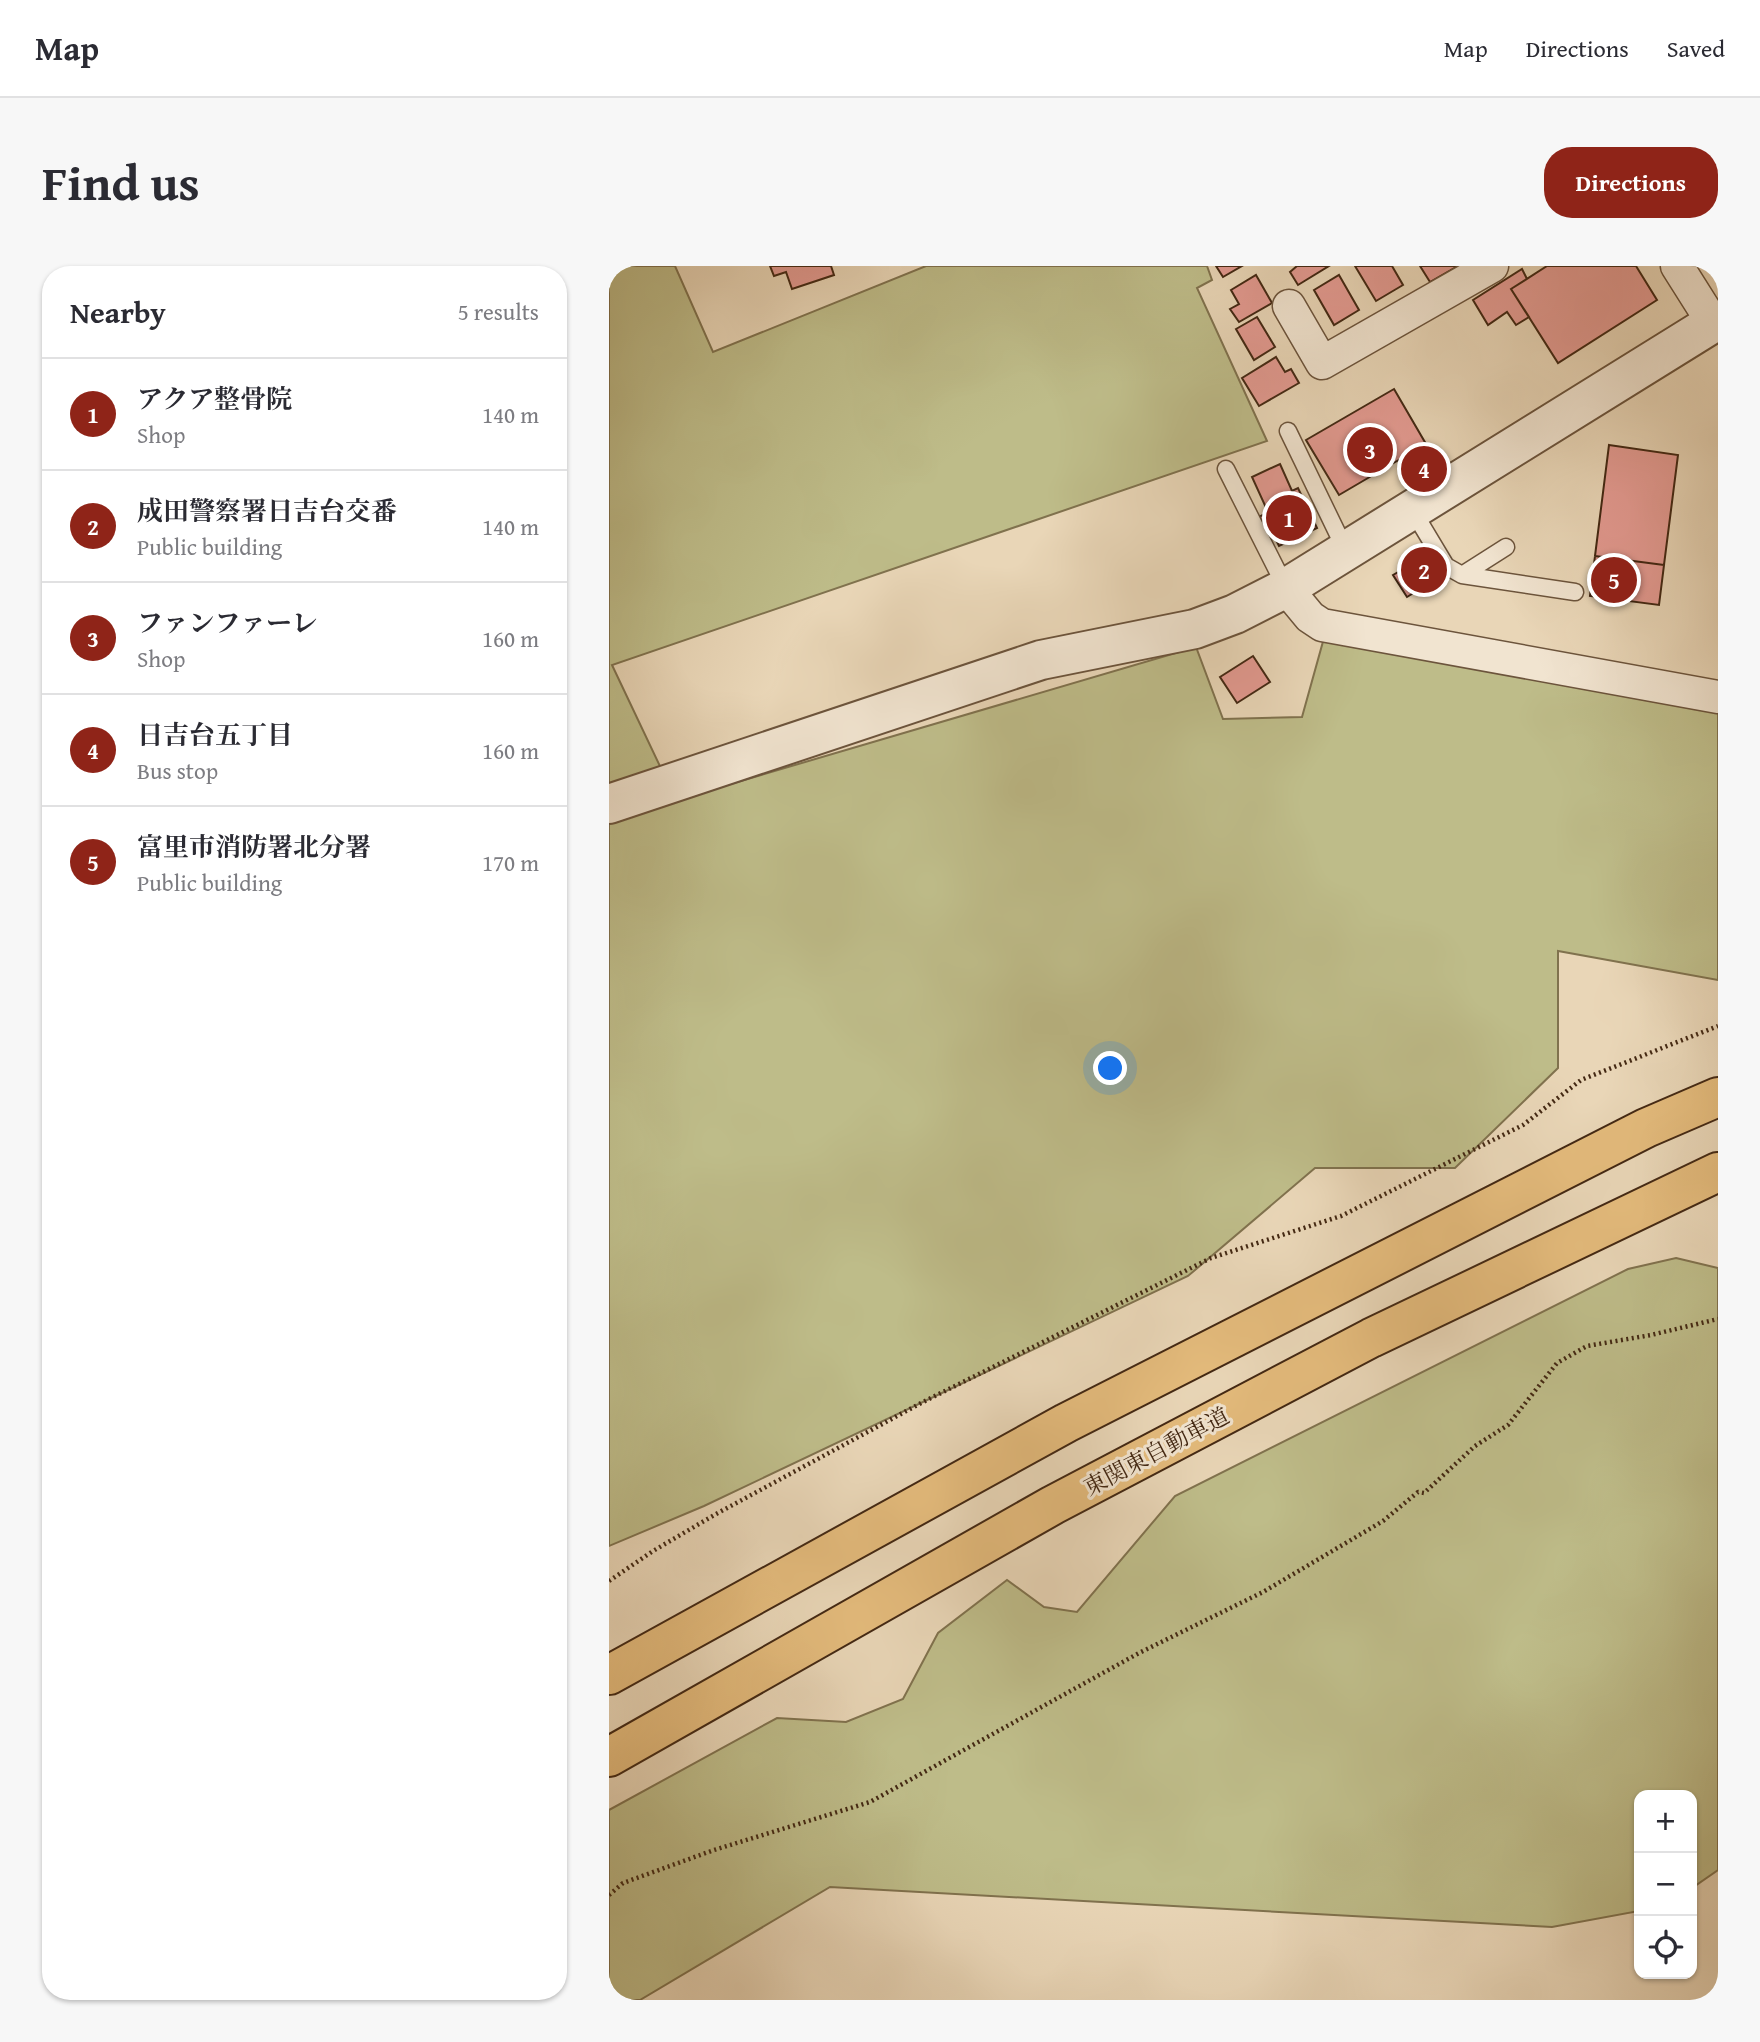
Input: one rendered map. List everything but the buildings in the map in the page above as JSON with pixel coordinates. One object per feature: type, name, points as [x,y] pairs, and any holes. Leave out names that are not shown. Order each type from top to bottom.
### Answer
[{"type":"highway","points":[[609,1675],[1066,1423],[1646,1128],[1718,1097]]},
{"type":"highway","name":"東関東自動車道","points":[[609,1757],[1053,1504],[1371,1338],[1718,1172]]},
{"type":"street","points":[[1289,306],[1322,363],[1492,266]]},
{"type":"street","points":[[609,804],[1041,660],[1195,629],[1235,614],[1286,588],[1716,321],[1677,266]]},
{"type":"street","points":[[1286,588],[1310,617],[1322,625],[1718,698]]},
{"type":"lane","points":[[1288,431],[1346,551]]},
{"type":"lane","points":[[1226,469],[1286,588]]},
{"type":"lane","points":[[1412,511],[1446,566],[1462,576],[1575,592]]},
{"type":"lane","points":[[1462,576],[1506,547]]},
{"type":"path","points":[[609,1581],[716,1514],[935,1396],[1211,1258],[1341,1216],[1523,1125],[1581,1080],[1718,1026]]},
{"type":"path","points":[[609,1895],[624,1883],[715,1850],[870,1802],[1139,1653],[1263,1592],[1383,1521],[1418,1492],[1424,1493],[1475,1446],[1508,1424],[1557,1363],[1587,1346],[1718,1320]]},
{"type":"shaded area","points":[[609,266],[675,266],[713,352],[926,266],[1207,266],[1212,280],[1197,288],[1267,441],[612,665],[676,800],[1196,647],[1223,719],[1302,717],[1324,638],[1718,707],[1718,980],[1558,951],[1558,1068],[1455,1168],[1315,1168],[1188,1276],[704,1506],[609,1546]]},
{"type":"shaded area","points":[[1676,1258],[1718,1268],[1718,1870],[1697,1885],[1697,1790],[1634,1790],[1634,1912],[1552,1927],[830,1887],[640,2000],[609,2000],[609,1810],[777,1718],[846,1722],[903,1699],[938,1633],[1007,1580],[1044,1607],[1077,1612],[1175,1496],[1628,1269]]},
{"type":"place","name":"ファンファーレ","points":[[1370,450]]},
{"type":"place","name":"日吉台五丁目","points":[[1424,469]]},
{"type":"place","name":"アクア整骨院","points":[[1289,518]]},
{"type":"place","name":"成田警察署日吉台交番","points":[[1424,570]]},
{"type":"place","name":"富里市消防署北分署","points":[[1614,580]]}]
